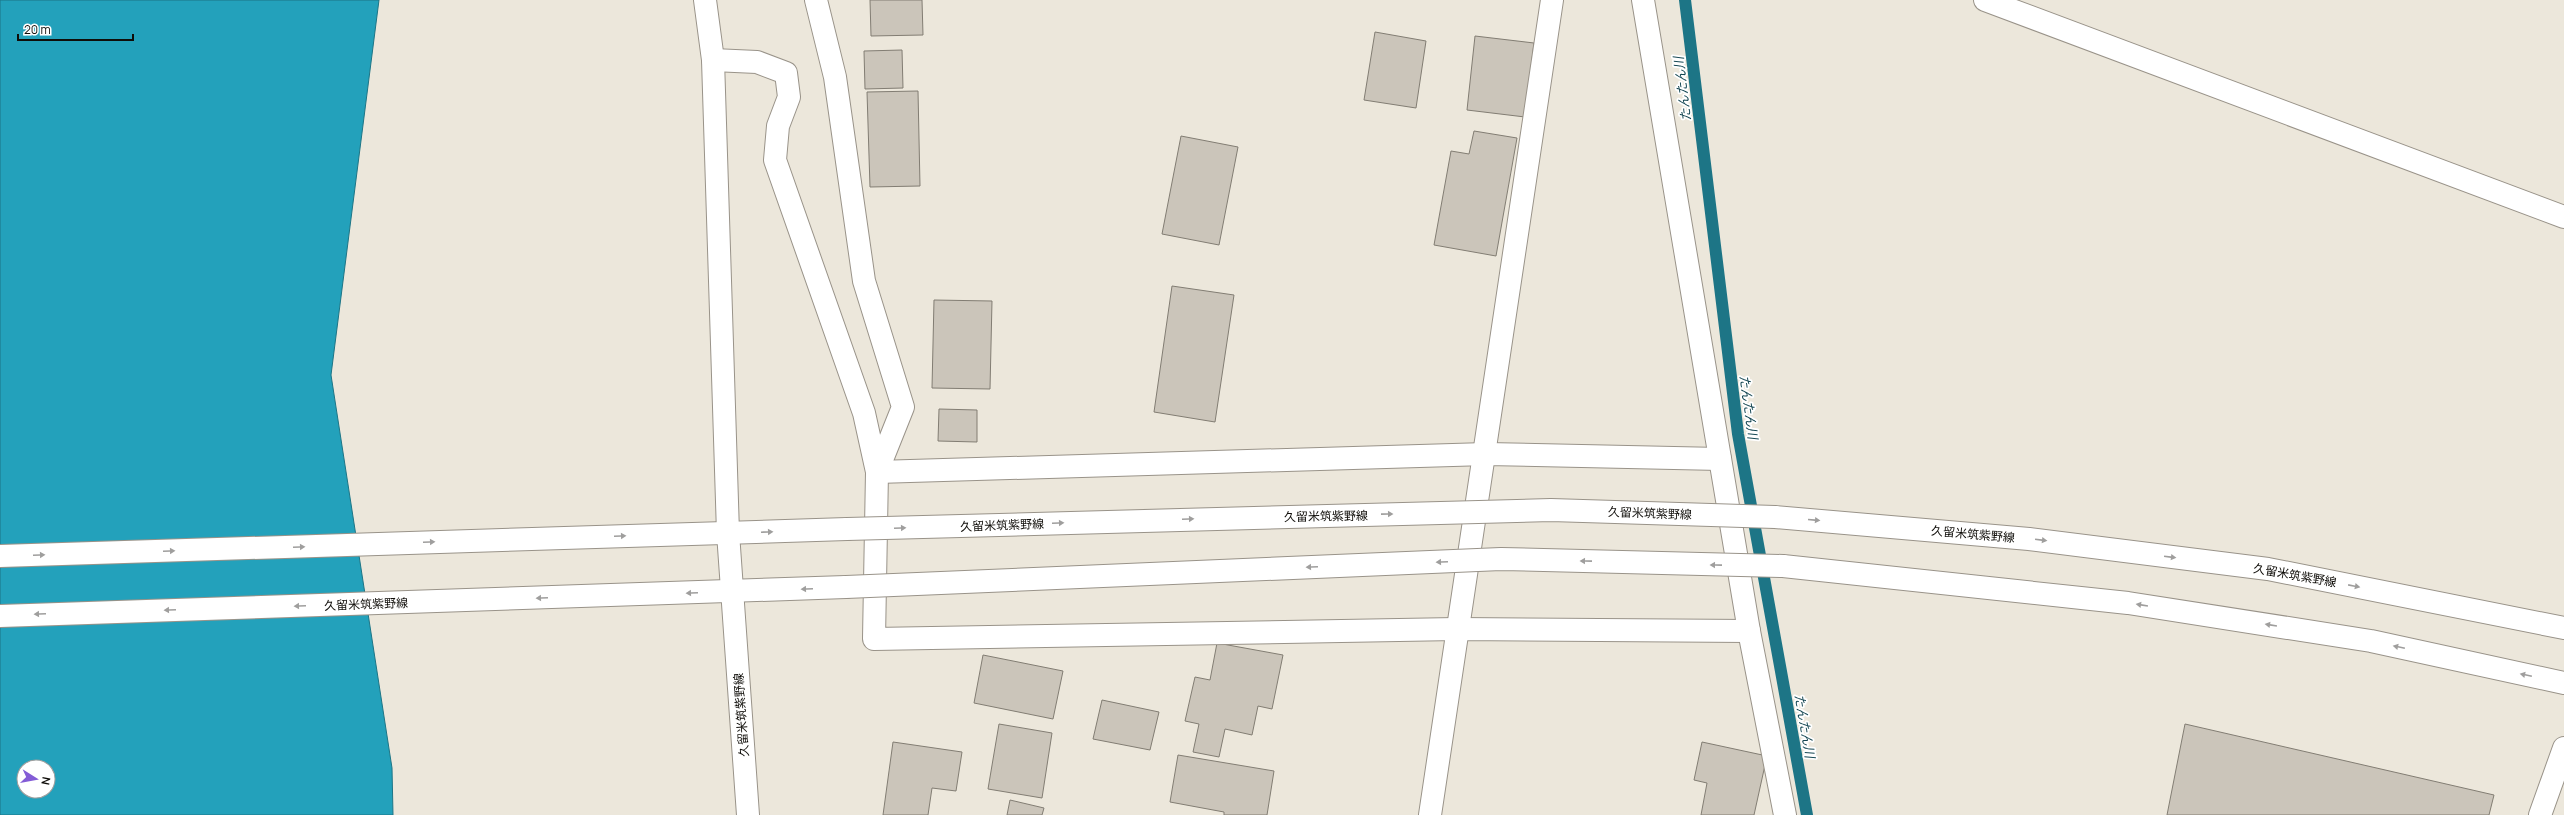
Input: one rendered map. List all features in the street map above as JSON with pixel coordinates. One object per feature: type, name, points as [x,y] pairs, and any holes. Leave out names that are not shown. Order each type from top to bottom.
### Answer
[{"type":"street","points":[[705,0],[713,60],[728,533]]},
{"type":"street","points":[[816,0],[835,77],[864,281],[904,408],[877,472]]},
{"type":"street","points":[[1430,815],[1456,629],[1486,454],[1552,0]]},
{"type":"street","points":[[1644,0],[1749,631],[1786,815]]},
{"type":"street","points":[[1985,0],[2564,217]]},
{"type":"street","points":[[713,60],[757,62],[786,73],[790,97],[778,126],[775,160],[864,413],[877,472],[874,639],[1456,629],[1749,631]]},
{"type":"street","points":[[877,472],[1486,454],[1720,459]]},
{"type":"street","name":"久留米筑紫野線","points":[[0,556],[847,529],[1551,510],[1775,517],[2029,539],[2268,569],[2564,628]]},
{"type":"street","name":"久留米筑紫野線","points":[[728,533],[748,815]]},
{"type":"street","name":"久留米筑紫野線","points":[[0,616],[731,592],[1501,559],[1783,566],[2128,603],[2371,641],[2564,683]]},
{"type":"street","points":[[2540,815],[2564,748]]},
{"type":"water","points":[[0,0],[379,0],[331,375],[392,768],[393,815],[0,815]]},
{"type":"building","points":[[870,0],[922,0],[923,35],[871,36]]},
{"type":"building","points":[[1375,32],[1426,41],[1416,108],[1364,100]]},
{"type":"building","points":[[1475,36],[1534,43],[1525,117],[1467,110]]},
{"type":"building","points":[[902,50],[903,88],[865,89],[864,51]]},
{"type":"building","points":[[918,91],[920,186],[870,187],[867,92]]},
{"type":"building","points":[[1474,131],[1517,138],[1496,256],[1434,245],[1451,151],[1469,154]]},
{"type":"building","points":[[1181,136],[1238,147],[1219,245],[1162,234]]},
{"type":"building","points":[[1172,286],[1234,295],[1215,422],[1154,412]]},
{"type":"building","points":[[934,300],[992,301],[990,389],[932,388]]},
{"type":"building","points":[[939,409],[977,410],[977,442],[938,441]]},
{"type":"building","points":[[1217,643],[1283,655],[1272,709],[1258,706],[1252,735],[1225,729],[1219,757],[1193,752],[1199,724],[1185,721],[1195,677],[1210,680]]},
{"type":"building","points":[[983,655],[1063,671],[1053,719],[974,703]]},
{"type":"building","points":[[1102,700],[1159,712],[1150,750],[1093,739]]},
{"type":"building","points":[[999,724],[1052,733],[1042,798],[988,789]]},
{"type":"building","points":[[2185,724],[2494,795],[2489,815],[2167,815]]},
{"type":"building","points":[[893,742],[962,752],[956,791],[932,788],[928,815],[883,815]]},
{"type":"building","points":[[1702,742],[1767,756],[1754,815],[1701,815],[1707,783],[1694,780]]},
{"type":"building","points":[[1178,755],[1274,771],[1267,815],[1224,815],[1224,812],[1170,802]]},
{"type":"building","points":[[1010,800],[1044,808],[1042,815],[1007,815]]},
{"type":"waterway","name":"たんたん川","points":[[1685,0],[1738,434],[1807,815]]}]
